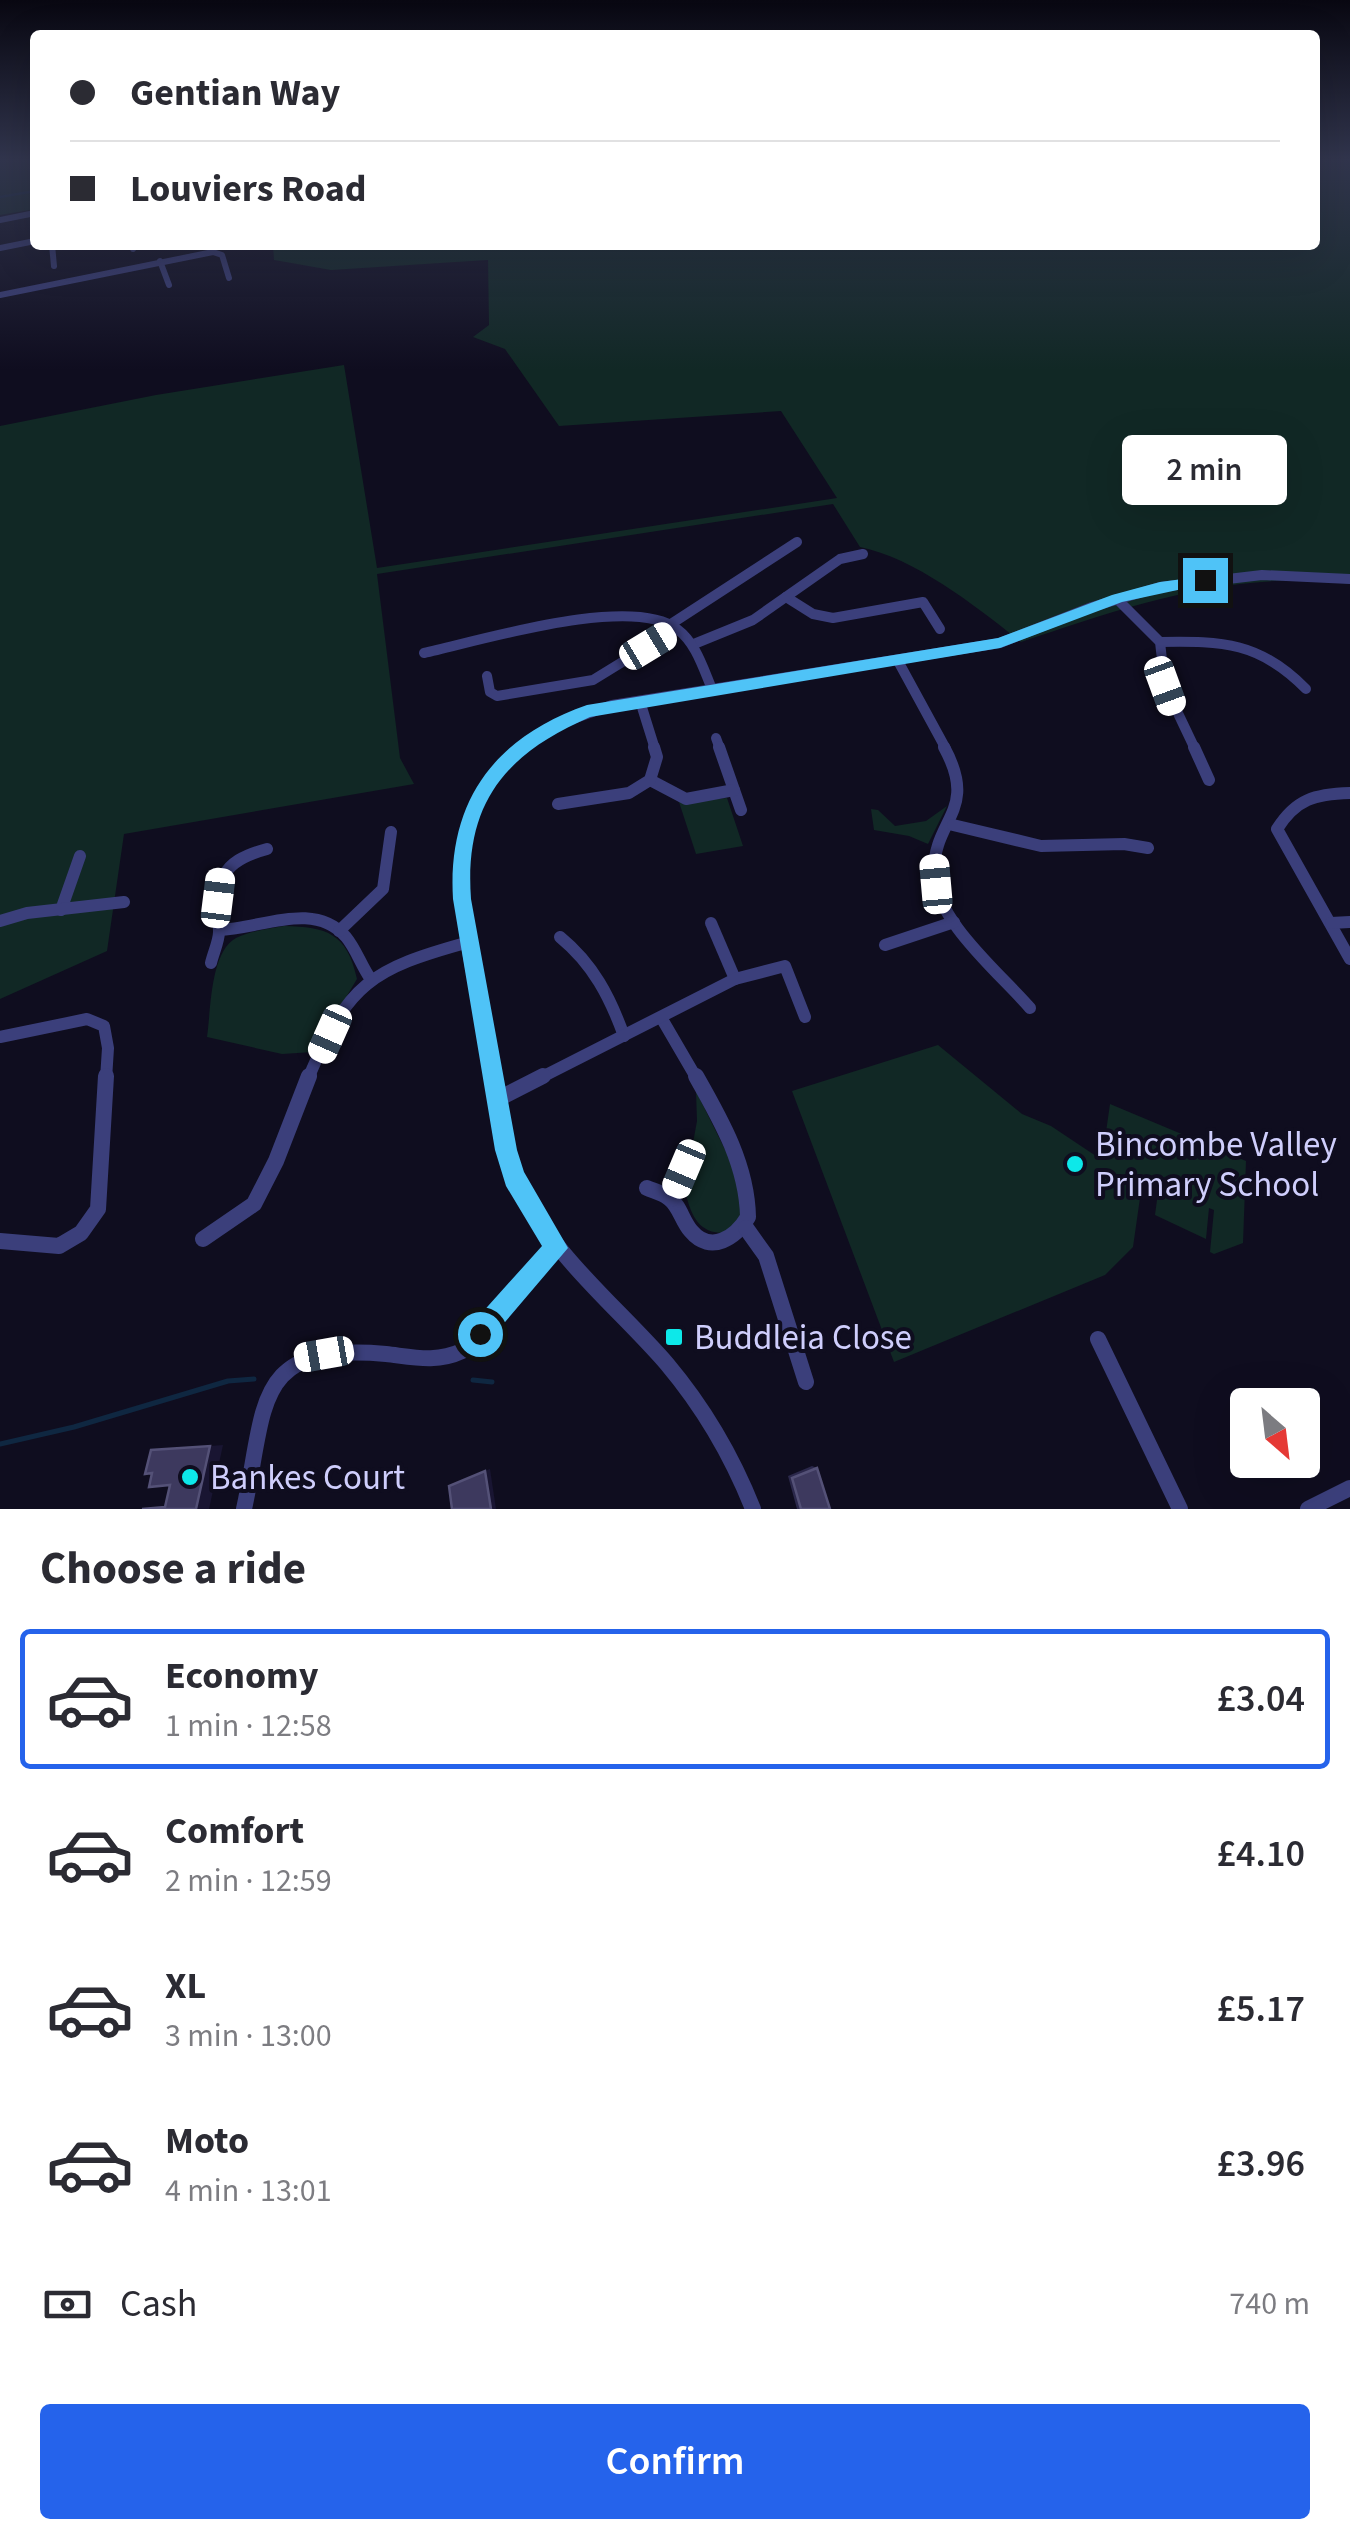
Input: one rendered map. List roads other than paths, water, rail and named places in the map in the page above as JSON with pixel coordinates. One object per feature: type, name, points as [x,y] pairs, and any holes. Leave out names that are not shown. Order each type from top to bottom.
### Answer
[{"type":"street","points":[[0,248],[30,242]]},
{"type":"street","points":[[52,250],[54,266]]},
{"type":"street","points":[[0,295],[199,254],[222,254],[230,278]]},
{"type":"street","points":[[160,261],[169,284]]},
{"type":"street","points":[[487,676],[490,692],[497,696],[592,680],[797,542]]},
{"type":"street","points":[[694,644],[754,620],[840,558],[863,554]]},
{"type":"street","points":[[753,1509],[742,1480],[686,1387],[556,1248],[514,1178],[469,942],[460,865],[464,832],[490,777],[521,746],[564,720],[640,701],[1000,643],[1117,598],[1160,586],[1262,575],[1350,579]]},
{"type":"street","points":[[786,597],[813,614],[833,618],[923,602],[940,629]]},
{"type":"street","points":[[1117,598],[1160,642],[1165,686],[1209,780]]},
{"type":"street","points":[[424,653],[605,615],[642,616],[674,627],[694,644],[712,689]]},
{"type":"street","points":[[1160,642],[1228,640],[1263,652],[1306,689]]},
{"type":"street","points":[[898,661],[953,763],[960,793],[953,825],[934,864],[936,884],[954,922],[1030,1008]]},
{"type":"street","points":[[558,804],[586,803],[629,793],[650,780],[657,757],[640,701]]},
{"type":"street","points":[[716,738],[741,810]]},
{"type":"street","points":[[650,780],[686,798],[734,790]]},
{"type":"street","points":[[1350,793],[1312,794],[1290,806],[1277,829],[1350,959]]},
{"type":"street","points":[[953,825],[1020,844],[1054,847],[1121,840],[1148,848]]},
{"type":"street","points":[[339,931],[383,889],[391,832]]},
{"type":"street","points":[[211,963],[219,930],[215,922],[225,867],[241,856],[267,849]]},
{"type":"street","points":[[61,910],[80,856]]},
{"type":"street","points":[[0,921],[26,913],[124,902]]},
{"type":"street","points":[[219,930],[306,918],[339,931],[370,978]]},
{"type":"street","points":[[885,945],[954,922]]},
{"type":"street","points":[[1331,923],[1350,922]]},
{"type":"street","points":[[711,923],[734,979]]},
{"type":"street","points":[[560,936],[582,953],[600,978],[624,1036]]},
{"type":"street","points":[[203,1239],[254,1204],[330,1034],[354,994],[370,978],[469,942]]},
{"type":"street","points":[[498,1099],[662,1019],[734,979],[785,966],[805,1018]]},
{"type":"street","points":[[0,1038],[88,1018],[104,1026],[108,1048],[98,1210],[82,1233],[60,1246],[0,1241]]},
{"type":"street","points":[[648,1188],[671,1199],[699,1239],[730,1240],[746,1228],[752,1212],[747,1179],[662,1019]]},
{"type":"street","points":[[671,1199],[684,1169]]},
{"type":"street","points":[[746,1228],[766,1256],[806,1382]]},
{"type":"street","points":[[244,1509],[274,1386],[288,1366],[304,1357],[324,1354],[444,1360],[462,1351],[556,1248]]},
{"type":"street","points":[[1098,1339],[1180,1509]]},
{"type":"street","points":[[1308,1509],[1350,1488]]},
{"type":"waterway","points":[[0,1444],[74,1427],[228,1381],[254,1379]]},
{"type":"waterway","points":[[473,1380],[492,1382]]},
{"type":"place","name":"Bincombe Valley Primary School","points":[[1075,1164]]},
{"type":"place","name":"Buddleia Close","points":[[674,1337]]},
{"type":"place","name":"Bankes Court","points":[[190,1477]]}]
